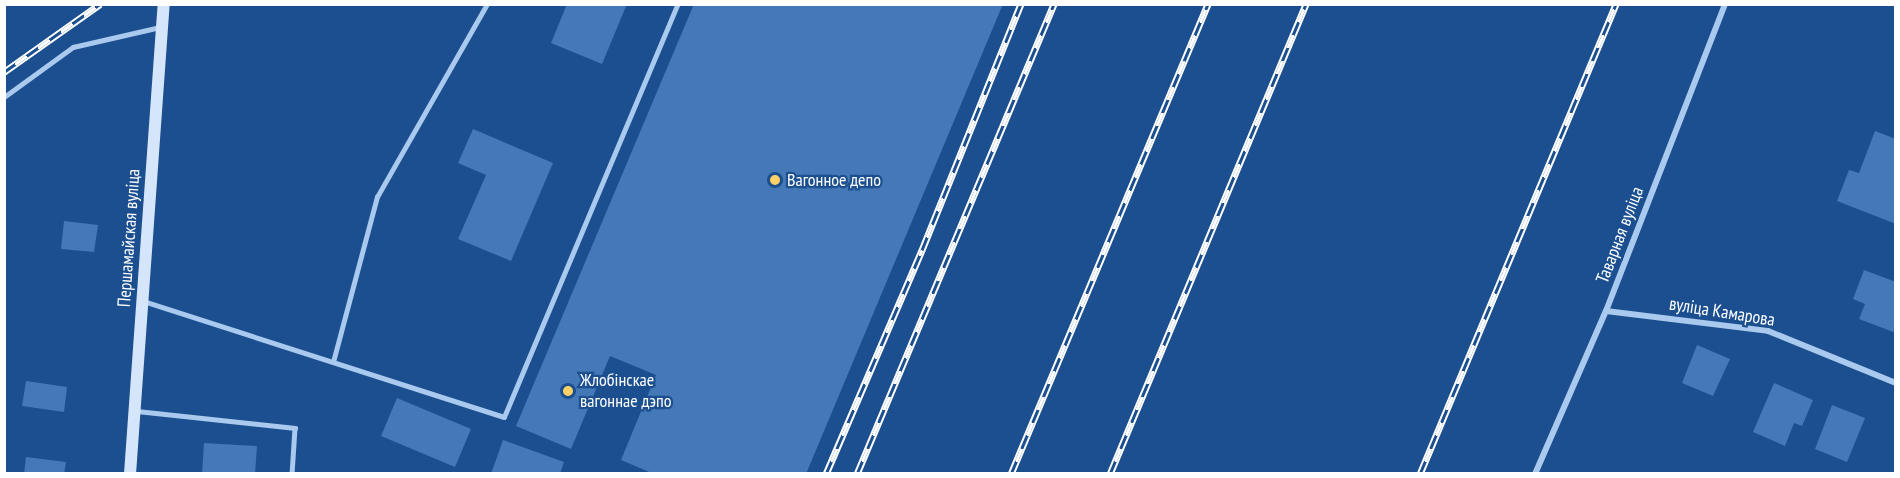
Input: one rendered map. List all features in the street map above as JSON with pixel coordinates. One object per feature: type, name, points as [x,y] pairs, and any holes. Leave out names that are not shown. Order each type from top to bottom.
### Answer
[{"type":"street","name":"Першамайская вуліца","points":[[130,474],[164,4]]},
{"type":"street","name":"Таварная вуліца","points":[[1535,474],[1606,311],[1725,4]]},
{"type":"street","name":"вуліца Камарова","points":[[1606,311],[1768,331],[1896,383]]},
{"type":"lane","points":[[333,362],[377,197],[487,4]]},
{"type":"lane","points":[[143,301],[504,417],[678,4]]},
{"type":"lane","points":[[4,97],[73,47],[162,26]]},
{"type":"lane","points":[[136,411],[295,428],[292,474]]},
{"type":"building","points":[[567,4],[627,4],[602,64],[551,43]]},
{"type":"building","name":"Вагонное депо","points":[[694,4],[1003,4],[806,474],[654,474],[621,460],[656,375],[610,356],[571,449],[516,426]]},
{"type":"building","points":[[473,129],[553,163],[511,261],[458,239],[486,175],[458,163]]},
{"type":"building","points":[[1875,131],[1896,139],[1896,224],[1837,201],[1849,170],[1859,173]]},
{"type":"building","points":[[64,221],[98,225],[94,252],[61,249]]},
{"type":"building","points":[[1864,270],[1896,282],[1896,333],[1859,319],[1865,304],[1853,299]]},
{"type":"building","points":[[1697,345],[1730,359],[1713,396],[1682,383]]},
{"type":"building","points":[[26,381],[67,387],[64,412],[22,406]]},
{"type":"building","points":[[1774,383],[1813,400],[1802,426],[1794,423],[1785,446],[1753,432]]},
{"type":"building","points":[[397,398],[471,429],[455,467],[381,436]]},
{"type":"building","points":[[1832,405],[1865,418],[1847,462],[1815,449]]},
{"type":"building","points":[[503,440],[564,462],[560,474],[491,474]]},
{"type":"building","points":[[204,443],[257,446],[255,474],[202,474]]},
{"type":"building","points":[[26,457],[66,462],[64,474],[24,474]]},
{"type":"railway","points":[[4,72],[100,4]]},
{"type":"railway","points":[[826,474],[922,250],[1021,4]]},
{"type":"railway","points":[[857,474],[1054,4]]},
{"type":"railway","points":[[1011,474],[1208,4]]},
{"type":"railway","points":[[1110,474],[1306,4]]},
{"type":"railway","points":[[1420,474],[1616,4]]},
{"type":"place","name":"Вагонное депо","points":[[775,180]]},
{"type":"place","name":"Жлобінскае вагоннае дэпо","points":[[568,391]]}]
